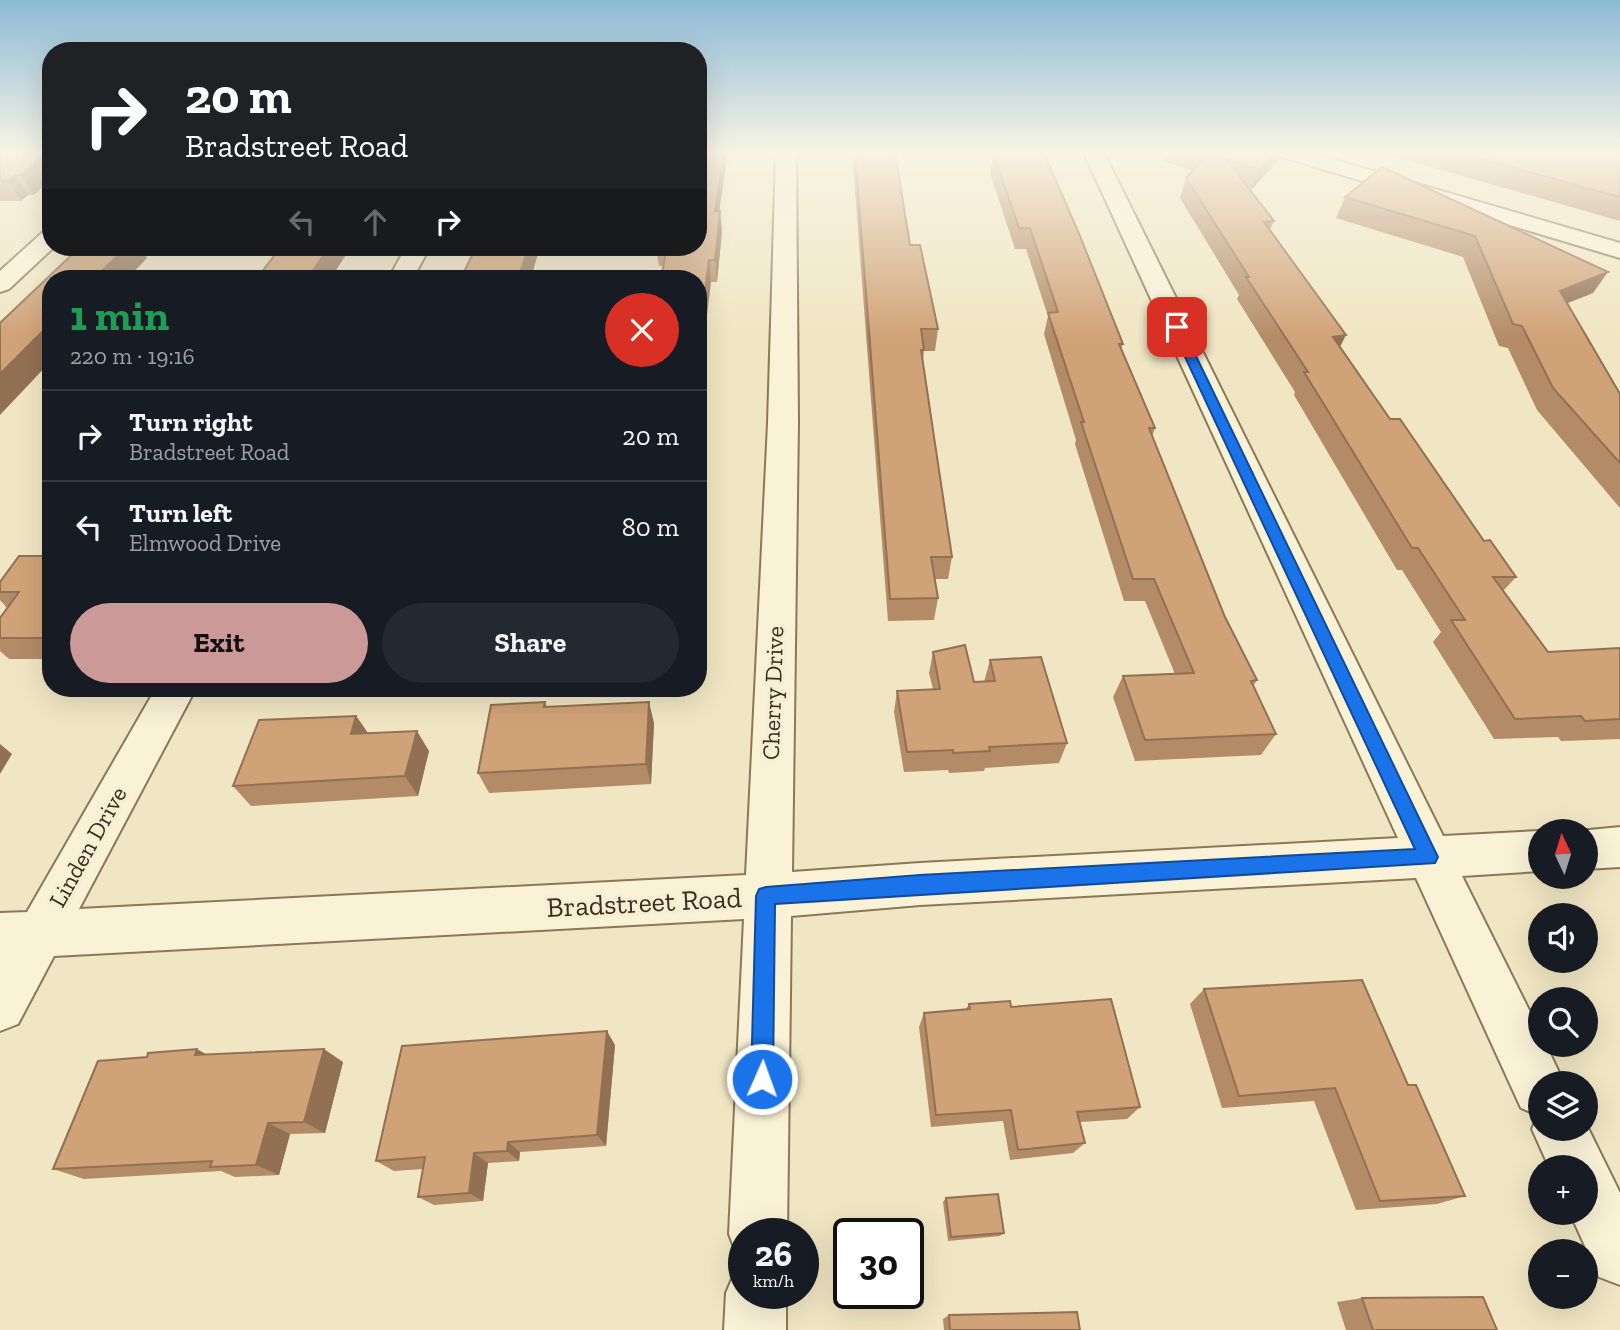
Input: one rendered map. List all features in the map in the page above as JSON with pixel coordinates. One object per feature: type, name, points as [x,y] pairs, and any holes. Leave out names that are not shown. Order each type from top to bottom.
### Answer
[{"type":"street","name":"Cherry Drive","points":[[758,1218],[766,896],[783,423],[785,215]]},
{"type":"street","points":[[1124,215],[1531,1071]]},
{"type":"street","points":[[1499,215],[1620,251]]},
{"type":"street","points":[[0,284],[42,245]]},
{"type":"street","name":"Linden Drive","points":[[0,1006],[20,935],[170,697]]},
{"type":"street","points":[[1598,848],[1620,847]]},
{"type":"street","name":"Bradstreet Road","points":[[20,935],[766,896],[920,884],[1528,852]]},
{"type":"street","points":[[1598,1209],[1620,1256]]},
{"type":"street","points":[[755,1330],[756,1309]]},
{"type":"building","points":[[707,215],[720,215],[715,260],[709,260],[707,276],[707,270],[663,270],[665,256],[707,256]]},
{"type":"building","points":[[860,215],[905,215],[910,245],[920,245],[938,329],[921,329],[924,350],[921,350],[952,557],[931,557],[938,598],[890,599]]},
{"type":"building","points":[[1015,215],[1071,215],[1123,344],[1119,344],[1155,428],[1149,428],[1225,617],[1257,680],[1251,681],[1276,734],[1145,740],[1123,676],[1194,673],[1154,579],[1133,579],[1048,313],[1058,312],[1030,228],[1019,228]]},
{"type":"building","points":[[1210,215],[1269,215],[1274,221],[1264,222],[1346,335],[1333,337],[1390,419],[1400,419],[1484,541],[1490,540],[1516,577],[1493,577],[1548,652],[1620,648],[1620,719],[1585,721],[1581,716],[1515,719],[1451,620],[1465,620],[1418,548],[1412,548],[1304,372],[1308,372],[1246,277],[1249,277]]},
{"type":"building","points":[[1405,215],[1485,215],[1608,272],[1560,291],[1620,394],[1620,463],[1553,388],[1522,326],[1513,324],[1475,236]]},
{"type":"building","points":[[71,256],[117,256],[103,270],[56,270]]},
{"type":"building","points":[[274,256],[323,256],[313,270],[263,270]]},
{"type":"building","points":[[472,256],[526,256],[521,270],[465,270]]},
{"type":"building","points":[[42,283],[42,332],[0,374],[0,323]]},
{"type":"building","points":[[19,556],[42,556],[42,638],[0,638],[0,618],[19,592],[0,592],[0,582]]},
{"type":"building","points":[[965,645],[974,682],[995,681],[990,660],[1041,657],[1067,743],[989,747],[990,751],[907,752],[897,691],[940,689],[933,652]]},
{"type":"building","points":[[545,702],[544,707],[649,702],[646,764],[478,773],[491,705]]},
{"type":"building","points":[[356,716],[351,734],[417,731],[405,776],[233,786],[259,720]]},
{"type":"building","points":[[1362,980],[1408,1085],[1416,1085],[1465,1196],[1380,1201],[1335,1088],[1239,1096],[1204,989]]},
{"type":"building","points":[[1111,999],[1140,1107],[1077,1112],[1085,1143],[1018,1150],[1011,1110],[936,1115],[924,1013],[970,1009],[969,1004],[1010,1001],[1011,1007]]},
{"type":"building","points":[[607,1031],[597,1135],[508,1142],[507,1151],[474,1153],[469,1193],[418,1197],[425,1157],[376,1161],[402,1046]]},
{"type":"building","points":[[197,1049],[195,1055],[324,1049],[304,1122],[268,1123],[256,1165],[210,1167],[212,1161],[53,1169],[98,1061]]},
{"type":"building","points":[[998,1194],[1004,1233],[951,1237],[946,1198]]},
{"type":"building","points":[[1483,1297],[1497,1330],[1373,1330],[1362,1298]]},
{"type":"building","points":[[1077,1312],[1080,1330],[950,1330],[949,1315]]},
{"type":"route","points":[[762,1079],[766,896],[920,884],[1429,857],[1177,327]]}]
